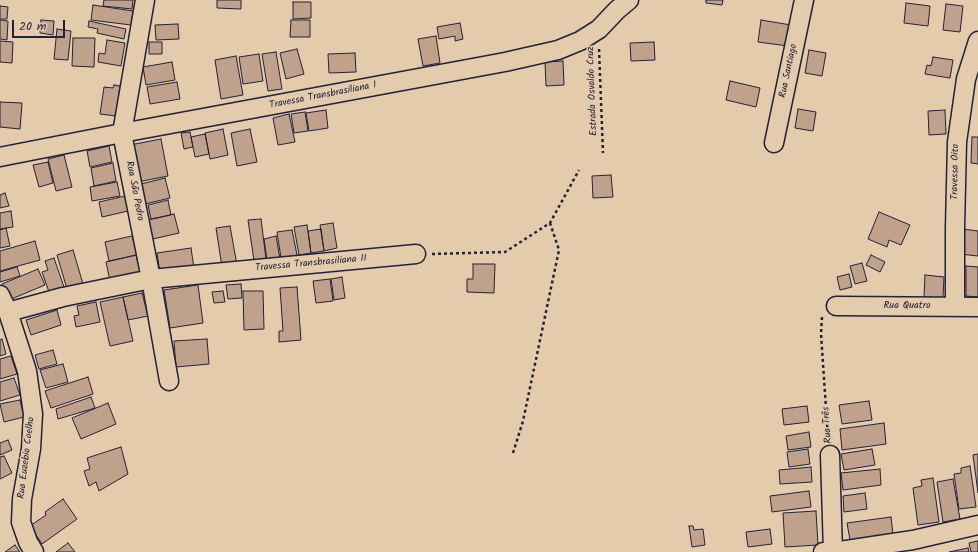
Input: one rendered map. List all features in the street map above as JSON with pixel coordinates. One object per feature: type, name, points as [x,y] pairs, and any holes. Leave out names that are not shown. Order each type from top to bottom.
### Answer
[{"type":"street","name":"Rua São Pedro","points":[[146,0],[122,133],[151,279],[169,381]]},
{"type":"street","name":"Travessa Transbrasiliana I","points":[[0,157],[505,62],[558,50],[580,41],[599,29],[629,0]]},
{"type":"street","name":"Rua Santiago","points":[[774,143],[804,0]]},
{"type":"street","name":"Travessa Oito","points":[[954,306],[957,142],[966,79],[978,41]]},
{"type":"street","name":"Travessa Transbrasiliana II","points":[[8,312],[63,297],[151,279],[416,254]]},
{"type":"street","name":"Rua Euzebio Coelho","points":[[0,295],[8,312],[27,370],[33,414],[31,449],[22,499],[21,522],[28,542],[34,552]]},
{"type":"street","name":"Rua Quatro","points":[[836,306],[978,307]]},
{"type":"street","name":"Rua Três","points":[[830,455],[833,552]]},
{"type":"street","points":[[823,552],[833,552],[912,540],[978,525]]},
{"type":"path","name":"Estrada Osvaldo Cruz","points":[[599,29],[603,153]]},
{"type":"path","points":[[416,254],[505,252],[550,223],[579,170]]},
{"type":"path","points":[[513,453],[523,421],[559,250],[550,223]]},
{"type":"path","name":"Rua Três","points":[[830,455],[821,334],[822,314],[828,309],[836,306]]},
{"type":"building","points":[[104,0],[133,0],[132,9],[103,6]]},
{"type":"building","points":[[217,0],[241,0],[241,9],[217,8]]},
{"type":"building","points":[[706,0],[723,0],[722,5],[706,3]]},
{"type":"building","points":[[293,2],[311,2],[311,18],[293,19]]},
{"type":"building","points":[[906,3],[930,6],[928,26],[904,23]]},
{"type":"building","points":[[946,4],[963,6],[960,32],[943,30]]},
{"type":"building","points":[[93,5],[133,11],[131,25],[91,20]]},
{"type":"building","points":[[0,6],[8,7],[7,19],[0,19]]},
{"type":"building","points":[[0,20],[8,21],[7,40],[0,39]]},
{"type":"building","points":[[41,20],[54,21],[53,35],[40,33]]},
{"type":"building","points":[[291,20],[310,20],[310,37],[290,37]]},
{"type":"building","points":[[761,20],[791,25],[788,46],[758,42]]},
{"type":"building","points":[[89,21],[126,29],[124,39],[97,33],[98,29],[88,27]]},
{"type":"building","points":[[460,23],[463,39],[455,41],[455,36],[439,39],[437,27]]},
{"type":"building","points":[[178,24],[179,39],[156,40],[155,25]]},
{"type":"building","points":[[57,29],[71,31],[68,60],[54,59]]},
{"type":"building","points":[[436,36],[440,63],[423,66],[418,39]]},
{"type":"building","points":[[73,38],[95,38],[94,67],[72,66]]},
{"type":"building","points":[[107,40],[125,43],[121,66],[98,62],[99,53],[105,54]]},
{"type":"building","points":[[0,41],[13,42],[12,63],[0,62]]},
{"type":"building","points":[[149,42],[162,42],[162,54],[149,54]]},
{"type":"building","points":[[654,42],[655,60],[631,61],[630,43]]},
{"type":"building","points":[[297,49],[304,74],[286,79],[280,53]]},
{"type":"building","points":[[809,50],[826,53],[822,76],[805,73]]},
{"type":"building","points":[[276,52],[282,89],[268,91],[262,54]]},
{"type":"building","points":[[355,53],[356,72],[329,73],[328,54]]},
{"type":"building","points":[[259,54],[263,81],[243,84],[239,57]]},
{"type":"building","points":[[236,56],[243,95],[221,99],[215,60]]},
{"type":"building","points":[[933,57],[953,60],[950,78],[925,74],[927,65],[931,66]]},
{"type":"building","points":[[563,61],[564,85],[546,86],[545,62]]},
{"type":"building","points":[[172,62],[175,80],[146,85],[143,67]]},
{"type":"building","points":[[730,81],[760,88],[756,107],[726,100]]},
{"type":"building","points":[[177,82],[180,99],[150,104],[147,87]]},
{"type":"building","points":[[114,85],[120,86],[116,116],[100,114],[104,87],[113,88]]},
{"type":"building","points":[[0,102],[22,103],[20,129],[0,127]]},
{"type":"building","points":[[798,109],[816,112],[813,131],[795,128]]},
{"type":"building","points":[[326,110],[328,128],[309,131],[306,113]]},
{"type":"building","points":[[945,110],[946,134],[929,135],[928,111]]},
{"type":"building","points":[[305,112],[308,131],[294,133],[291,114]]},
{"type":"building","points":[[289,114],[295,142],[278,145],[273,118]]},
{"type":"building","points":[[223,129],[228,155],[210,159],[205,133]]},
{"type":"building","points":[[250,129],[257,162],[237,166],[231,133]]},
{"type":"building","points":[[190,132],[193,147],[184,149],[181,133]]},
{"type":"building","points":[[205,134],[209,154],[195,157],[191,137]]},
{"type":"building","points":[[972,137],[978,137],[978,164],[971,163]]},
{"type":"building","points":[[161,139],[168,176],[137,182],[130,145]]},
{"type":"building","points":[[109,146],[112,162],[90,167],[87,151]]},
{"type":"building","points":[[64,155],[72,187],[56,191],[48,159]]},
{"type":"building","points":[[48,162],[53,183],[39,187],[33,165]]},
{"type":"building","points":[[113,163],[116,181],[94,186],[91,168]]},
{"type":"building","points":[[611,175],[613,197],[593,198],[592,176]]},
{"type":"building","points":[[165,178],[170,198],[145,204],[141,184]]},
{"type":"building","points":[[117,182],[120,196],[92,201],[90,187]]},
{"type":"building","points":[[5,193],[9,206],[0,208],[0,195]]},
{"type":"building","points":[[125,196],[128,211],[102,217],[99,202]]},
{"type":"building","points":[[168,200],[171,215],[151,219],[148,205]]},
{"type":"building","points":[[11,211],[13,227],[0,229],[0,213]]},
{"type":"building","points":[[879,212],[910,225],[901,245],[889,240],[887,247],[868,239]]},
{"type":"building","points":[[174,214],[179,233],[153,239],[148,220]]},
{"type":"building","points":[[261,219],[266,259],[254,261],[248,220]]},
{"type":"building","points":[[333,223],[337,248],[324,251],[320,225]]},
{"type":"building","points":[[307,225],[311,253],[299,255],[294,227]]},
{"type":"building","points":[[230,226],[237,265],[222,267],[216,228]]},
{"type":"building","points":[[6,228],[10,246],[0,248],[0,230]]},
{"type":"building","points":[[321,229],[324,251],[311,253],[308,231]]},
{"type":"building","points":[[963,229],[978,231],[978,256],[960,254]]},
{"type":"building","points":[[292,230],[297,255],[281,258],[277,232]]},
{"type":"building","points":[[132,236],[137,255],[109,261],[105,242]]},
{"type":"building","points":[[276,236],[280,259],[267,260],[264,239]]},
{"type":"building","points":[[35,241],[40,260],[0,271],[0,251]]},
{"type":"building","points":[[191,248],[194,268],[160,273],[157,253]]},
{"type":"building","points":[[73,250],[83,284],[67,289],[57,255]]},
{"type":"building","points":[[136,255],[141,274],[110,281],[106,262]]},
{"type":"building","points":[[871,255],[885,262],[880,272],[866,265]]},
{"type":"building","points":[[54,258],[64,287],[49,292],[42,272],[48,270],[45,261]]},
{"type":"building","points":[[862,263],[867,281],[855,284],[850,266]]},
{"type":"building","points":[[473,264],[495,264],[494,293],[467,292],[467,279],[473,279]]},
{"type":"building","points":[[966,266],[978,267],[978,297],[966,296]]},
{"type":"building","points":[[17,267],[20,276],[0,282],[0,272]]},
{"type":"building","points":[[38,269],[45,285],[9,300],[2,284]]},
{"type":"building","points":[[849,274],[852,287],[840,290],[837,277]]},
{"type":"building","points":[[925,275],[944,277],[943,298],[924,297]]},
{"type":"building","points":[[342,277],[345,298],[334,300],[331,279]]},
{"type":"building","points":[[330,279],[333,301],[316,303],[313,281]]},
{"type":"building","points":[[241,284],[242,298],[228,299],[226,285]]},
{"type":"building","points":[[198,285],[203,323],[170,328],[164,290]]},
{"type":"building","points":[[297,287],[301,340],[279,342],[279,331],[283,331],[280,288]]},
{"type":"building","points":[[223,291],[225,302],[214,303],[212,292]]},
{"type":"building","points":[[243,291],[263,291],[264,329],[244,330]]},
{"type":"building","points":[[142,293],[148,316],[128,320],[123,297]]},
{"type":"building","points":[[123,297],[133,341],[110,346],[100,302]]},
{"type":"building","points":[[96,302],[100,322],[76,327],[74,316],[79,315],[77,306]]},
{"type":"building","points":[[57,310],[61,325],[31,335],[26,320]]},
{"type":"building","points":[[2,339],[6,354],[0,356],[0,340]]},
{"type":"building","points":[[207,339],[209,364],[176,367],[174,341]]},
{"type":"building","points":[[53,350],[57,364],[39,369],[35,355]]},
{"type":"building","points":[[11,356],[17,374],[0,379],[0,359]]},
{"type":"building","points":[[63,364],[68,382],[46,388],[40,370]]},
{"type":"building","points":[[88,377],[93,394],[51,408],[45,391]]},
{"type":"building","points":[[14,378],[20,395],[0,401],[0,382]]},
{"type":"building","points":[[91,397],[95,408],[58,419],[56,409]]},
{"type":"building","points":[[20,400],[24,417],[4,422],[0,404]]},
{"type":"building","points":[[869,401],[872,420],[842,424],[839,405]]},
{"type":"building","points":[[108,403],[116,424],[81,439],[72,418]]},
{"type":"building","points":[[807,406],[809,422],[784,425],[782,409]]},
{"type":"building","points":[[884,423],[886,444],[842,450],[840,429]]},
{"type":"building","points":[[809,432],[811,447],[788,450],[786,436]]},
{"type":"building","points":[[8,440],[12,450],[0,455],[0,443]]},
{"type":"building","points":[[121,447],[128,474],[99,491],[96,482],[89,486],[84,471],[90,469],[87,458]]},
{"type":"building","points":[[808,449],[810,464],[789,467],[787,452]]},
{"type":"building","points":[[872,449],[875,465],[844,470],[841,454]]},
{"type":"building","points":[[978,454],[978,493],[973,455]]},
{"type":"building","points":[[4,456],[12,473],[0,479],[0,457]]},
{"type":"building","points":[[970,466],[976,507],[959,509],[954,474],[961,473],[961,468]]},
{"type":"building","points":[[811,467],[812,482],[780,484],[779,470]]},
{"type":"building","points":[[880,469],[881,485],[843,490],[841,473]]},
{"type":"building","points":[[933,478],[939,522],[918,525],[913,488],[922,486],[921,480]]},
{"type":"building","points":[[953,479],[960,519],[943,522],[937,482]]},
{"type":"building","points":[[809,491],[811,507],[772,512],[770,496]]},
{"type":"building","points":[[865,493],[867,509],[844,512],[843,496]]},
{"type":"building","points":[[63,499],[77,519],[42,544],[30,526],[46,515],[45,512]]},
{"type":"building","points":[[816,511],[818,545],[785,547],[783,513]]},
{"type":"building","points":[[891,517],[893,534],[850,540],[847,523]]},
{"type":"building","points":[[689,526],[693,526],[694,530],[703,529],[705,545],[692,547]]},
{"type":"building","points":[[770,529],[772,544],[748,547],[746,532]]},
{"type":"building","points":[[978,541],[978,552],[971,552],[969,543]]},
{"type":"building","points":[[68,543],[75,552],[56,552]]},
{"type":"building","points":[[15,545],[20,552],[5,552]]},
{"type":"building","points":[[968,548],[969,552],[949,552]]}]
